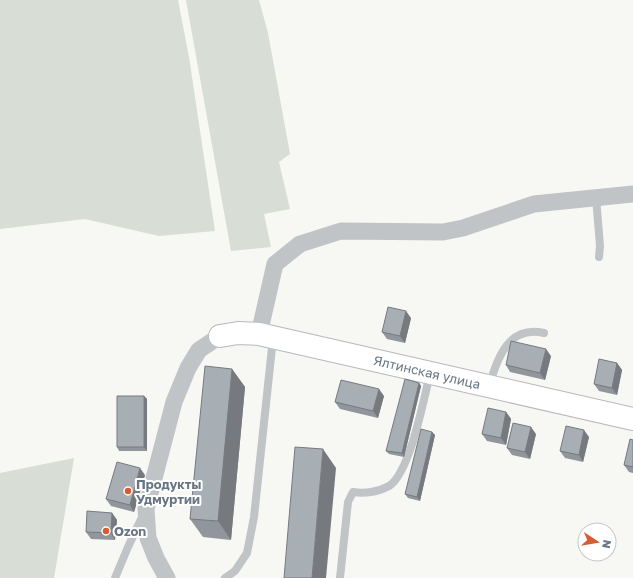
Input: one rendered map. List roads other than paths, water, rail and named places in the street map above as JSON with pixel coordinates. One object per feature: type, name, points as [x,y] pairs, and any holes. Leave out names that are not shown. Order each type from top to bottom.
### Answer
[{"type":"street","points":[[266,335],[275,264],[300,244],[341,231],[443,232],[463,228],[534,204],[633,194]]},
{"type":"street","name":"Ялтинская улица","points":[[220,336],[238,333],[266,335],[430,374],[633,419]]},
{"type":"street","points":[[167,578],[156,558],[148,538],[146,509],[174,402],[188,368],[200,350],[220,336]]},
{"type":"lane","points":[[596,198],[600,246],[599,257]]},
{"type":"lane","points":[[488,387],[506,344],[521,333],[534,331],[544,333]]},
{"type":"lane","points":[[225,578],[235,571],[247,553],[254,517],[266,335]]},
{"type":"lane","points":[[340,578],[348,502],[353,492],[364,494],[390,486],[404,466],[415,435],[430,374]]},
{"type":"lane","points":[[115,578],[146,509]]},
{"type":"lane","points":[[156,558],[158,578]]},
{"type":"place","name":"Продукты Удмуртии","points":[[128,491]]},
{"type":"place","name":"Ozon","points":[[106,531]]}]
